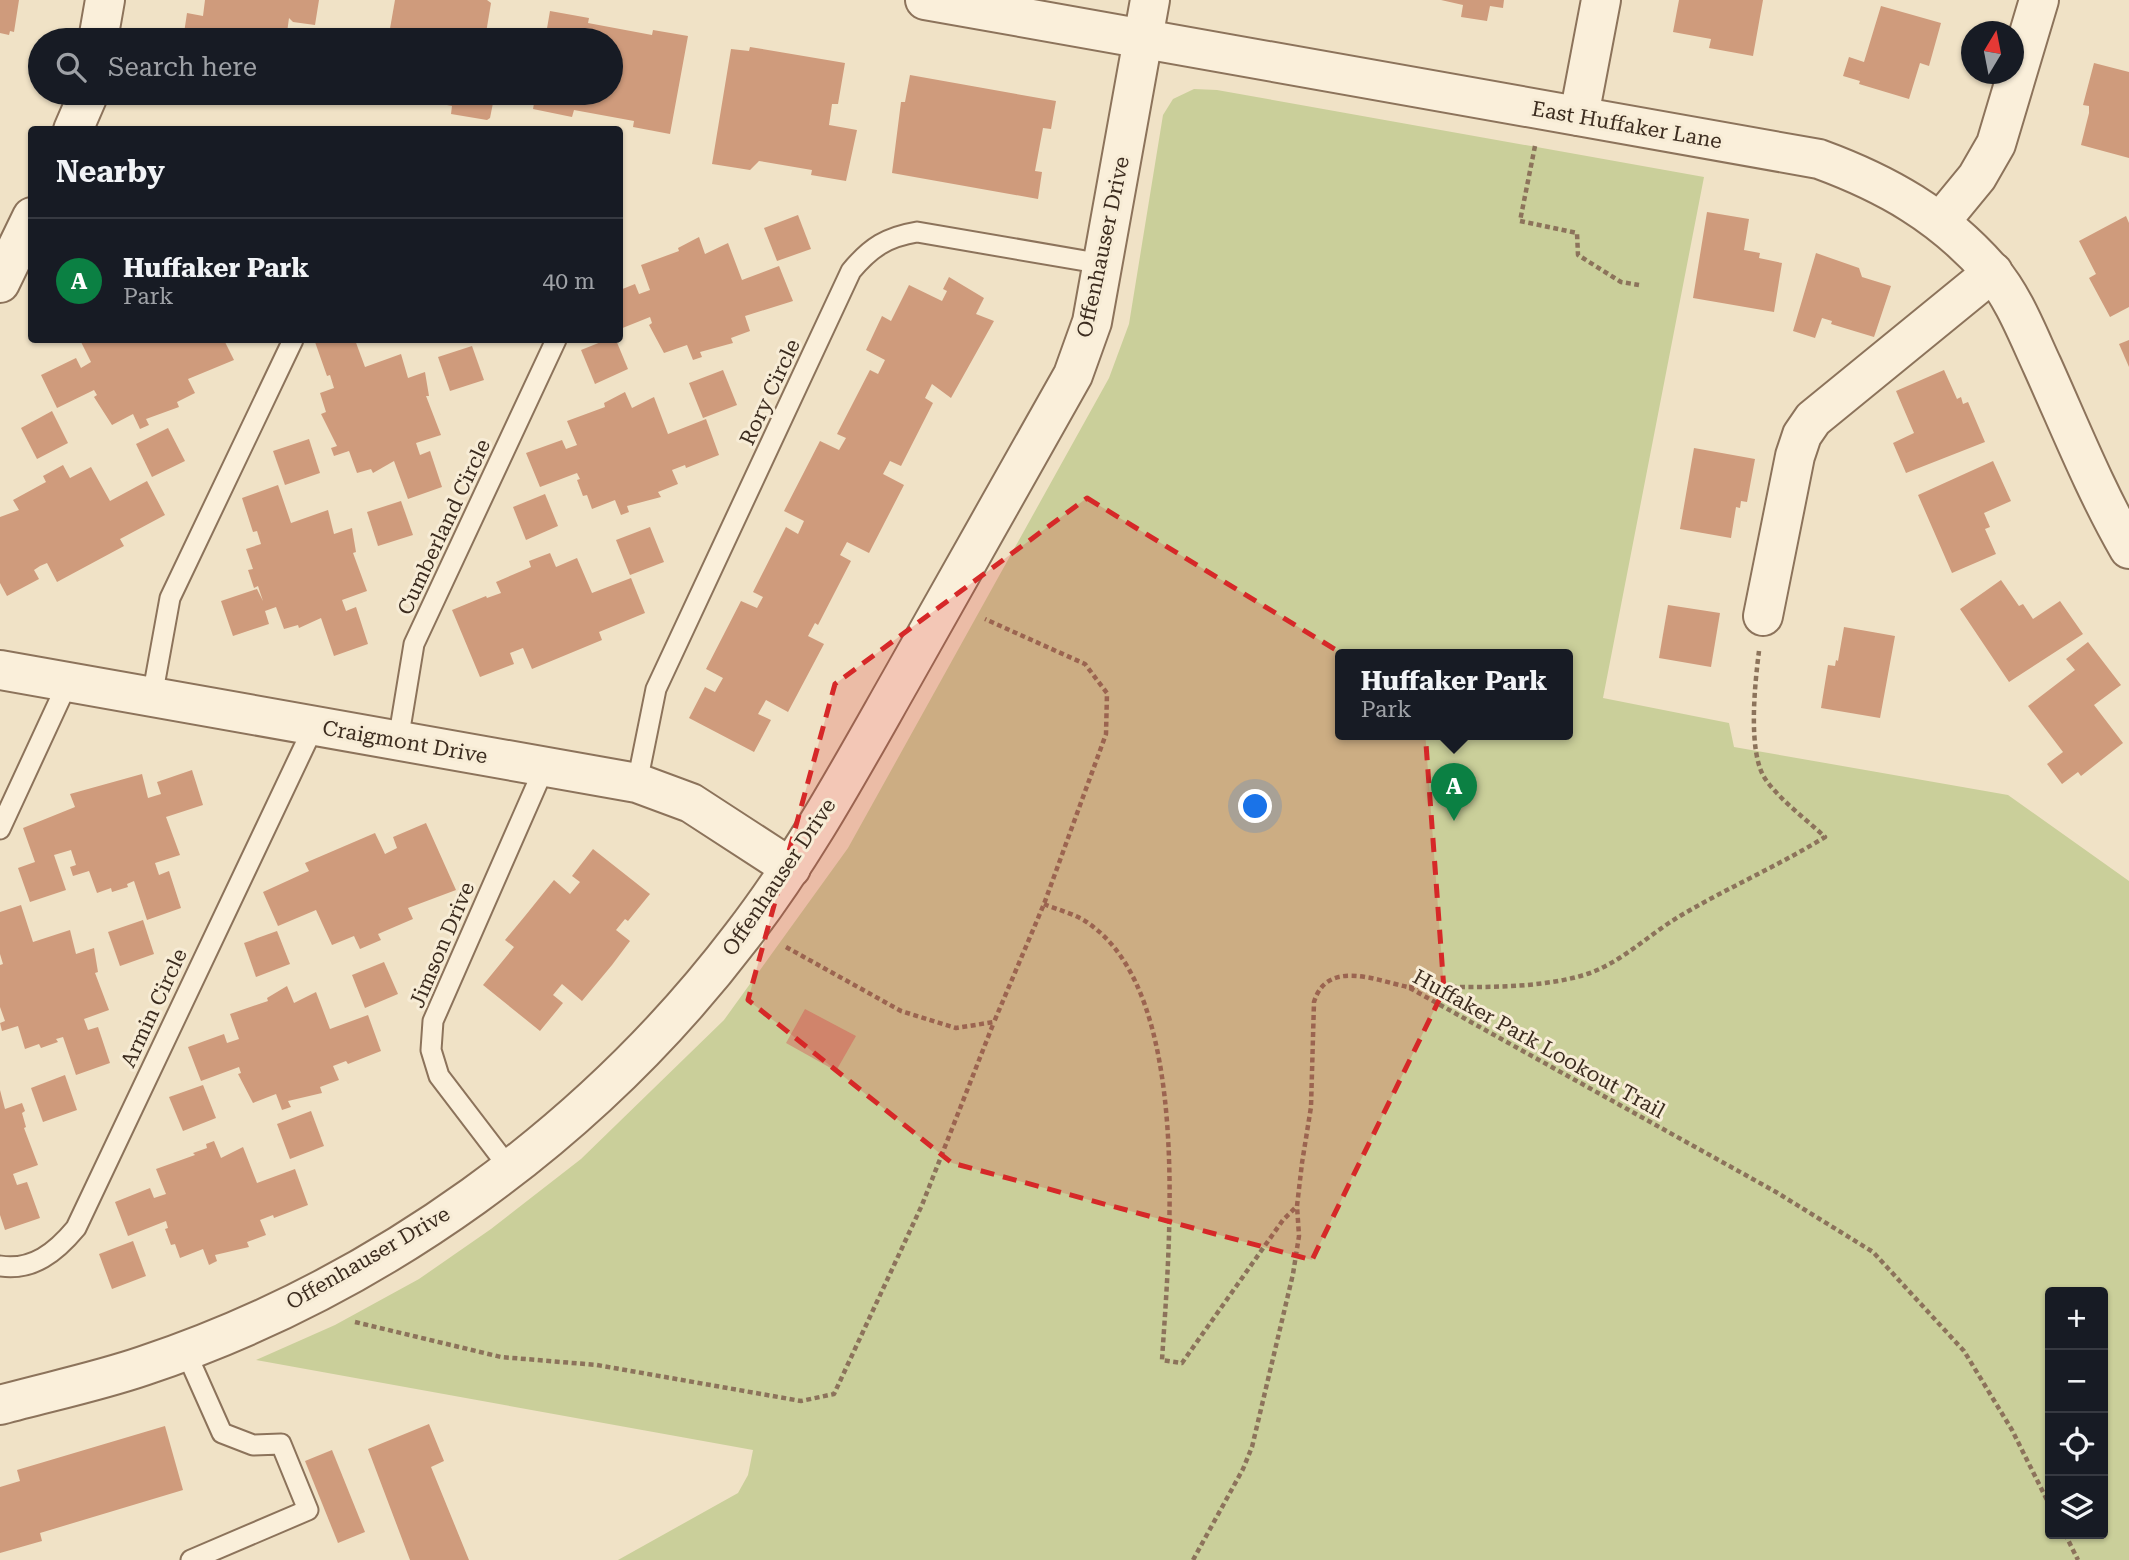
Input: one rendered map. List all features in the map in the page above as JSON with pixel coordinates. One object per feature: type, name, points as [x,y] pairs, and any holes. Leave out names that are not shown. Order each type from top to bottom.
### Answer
[{"type":"street","points":[[100,28],[105,0]]},
{"type":"street","name":"East Huffaker Lane","points":[[925,0],[1819,159],[1872,179],[1940,222],[1993,272],[2031,340],[2112,519],[2129,549]]},
{"type":"street","name":"Offenhauser Drive","points":[[0,1405],[141,1367],[242,1328],[340,1279],[425,1229],[510,1169],[597,1096],[675,1017],[741,938],[791,867],[837,792],[1073,375],[1092,322],[1150,0]]},
{"type":"street","points":[[1579,116],[1601,0]]},
{"type":"street","points":[[1940,222],[1977,177],[1996,144],[2039,0]]},
{"type":"street","points":[[75,126],[84,105]]},
{"type":"street","points":[[0,283],[28,225]]},
{"type":"street","points":[[1763,616],[1796,456],[1802,436],[1813,419],[1993,272]]},
{"type":"street","name":"Craigmont Drive","points":[[0,670],[637,783],[691,803],[791,867]]},
{"type":"lane","name":"Rory Circle","points":[[637,783],[656,689],[851,271],[867,251],[891,237],[917,232],[1103,264]]},
{"type":"lane","points":[[152,697],[170,598],[292,343]]},
{"type":"lane","name":"Cumberland Circle","points":[[398,741],[414,644],[555,343]]},
{"type":"lane","points":[[0,829],[68,682]]},
{"type":"lane","name":"Armin Circle","points":[[0,1266],[11,1267],[38,1262],[59,1249],[76,1228],[314,726]]},
{"type":"lane","name":"Jimson Drive","points":[[510,1169],[439,1076],[431,1050],[433,1021],[545,766]]},
{"type":"lane","points":[[185,1350],[222,1433],[253,1445],[281,1444],[308,1510],[191,1560]]},
{"type":"path","points":[[1536,142],[1520,221],[1577,233],[1578,255],[1621,282],[1639,285]]},
{"type":"path","points":[[1408,987],[1488,986],[1564,980],[1589,974],[1630,951],[1663,926],[1716,894],[1825,837],[1766,781],[1758,762],[1756,669],[1763,616]]},
{"type":"path","points":[[355,1322],[501,1357],[597,1365],[801,1401],[834,1394],[922,1205],[1044,904],[1106,734],[1107,693],[1085,664],[985,619]]},
{"type":"path","points":[[1044,904],[1087,922],[1099,932],[1130,973],[1150,1028],[1160,1066],[1170,1177],[1162,1360],[1182,1363],[1283,1220],[1297,1206]]},
{"type":"path","points":[[786,947],[901,1011],[956,1028],[994,1022]]},
{"type":"path","name":"Huffaker Park Lookout Trail","points":[[1193,1560],[1243,1469],[1252,1447],[1293,1274],[1299,1236],[1297,1206],[1311,1107],[1314,1002],[1319,987],[1331,977],[1358,976],[1408,987],[1776,1192],[1873,1252],[1964,1351],[2011,1430],[2045,1496]]},
{"type":"path","points":[[2068,1539],[2078,1560]]},
{"type":"highlighted area","points":[[1087,498],[1423,703],[1444,990],[1312,1260],[952,1163],[748,1000],[835,684]]},
{"type":"green space","points":[[1194,89],[1217,90],[1704,177],[1603,698],[1729,723],[1734,747],[2008,795],[2129,881],[2129,1560],[618,1560],[738,1493],[748,1475],[753,1450],[256,1360],[335,1325],[419,1279],[491,1229],[581,1159],[724,1020],[848,848],[1109,378],[1129,324],[1163,115],[1173,99]]},
{"type":"building","points":[[0,0],[19,0],[14,32],[10,31],[9,35],[0,33]]},
{"type":"building","points":[[205,0],[319,0],[315,25],[293,22],[289,18],[288,28],[185,28],[187,13],[203,16]]},
{"type":"building","points":[[395,0],[487,0],[491,3],[487,28],[390,28]]},
{"type":"building","points":[[1441,0],[1504,0],[1503,8],[1490,6],[1487,21],[1461,17],[1463,5]]},
{"type":"building","points":[[1679,0],[1763,0],[1753,56],[1709,48],[1711,39],[1673,32]]},
{"type":"building","points":[[1881,6],[1941,23],[1929,66],[1920,63],[1909,99],[1859,84],[1860,81],[1843,76],[1849,57],[1864,62]]},
{"type":"building","points":[[550,11],[589,18],[588,23],[615,28],[547,28]]},
{"type":"building","points":[[623,30],[652,35],[653,30],[688,36],[670,134],[633,127],[634,121],[574,110],[572,117],[533,109],[534,105],[623,105]]},
{"type":"building","points":[[750,47],[845,63],[838,104],[832,104],[829,125],[857,130],[846,181],[811,175],[812,170],[759,161],[750,170],[712,164],[731,49],[749,51]]},
{"type":"building","points":[[2094,63],[2129,72],[2129,158],[2081,145],[2089,113],[2089,106],[2083,105]]},
{"type":"building","points":[[910,75],[1056,101],[1051,129],[1043,128],[1035,171],[1042,172],[1038,199],[892,173],[901,102],[905,102]]},
{"type":"building","points":[[447,105],[493,105],[490,118],[487,120],[451,114],[452,106]]},
{"type":"building","points":[[1707,212],[1749,219],[1744,250],[1760,253],[1759,258],[1782,263],[1774,312],[1693,298]]},
{"type":"building","points":[[798,215],[811,249],[777,261],[764,228]]},
{"type":"building","points":[[2126,216],[2129,223],[2129,307],[2110,317],[2089,278],[2096,274],[2079,241]]},
{"type":"building","points":[[699,237],[705,254],[728,243],[742,280],[779,266],[793,301],[745,316],[750,331],[731,338],[733,343],[700,352],[702,357],[693,360],[687,345],[664,353],[649,325],[652,323],[650,317],[623,328],[623,289],[635,284],[639,294],[650,290],[641,265],[679,251],[678,248]]},
{"type":"building","points":[[1816,253],[1859,268],[1862,277],[1891,286],[1874,337],[1831,324],[1832,321],[1822,318],[1815,338],[1793,331]]},
{"type":"building","points":[[949,277],[984,298],[976,314],[994,321],[951,398],[932,384],[925,398],[933,403],[901,466],[890,461],[883,474],[904,485],[869,553],[847,542],[840,555],[851,561],[818,625],[815,623],[808,636],[824,644],[788,712],[766,700],[758,714],[771,720],[754,752],[689,718],[705,687],[715,692],[723,678],[706,669],[741,601],[757,608],[763,597],[753,592],[786,527],[798,534],[804,521],[784,511],[820,441],[839,450],[846,438],[837,434],[870,370],[878,374],[885,360],[866,350],[882,316],[891,321],[909,285],[942,301],[947,291],[943,289]]},
{"type":"building","points":[[2129,340],[2129,367],[2119,344]]},
{"type":"building","points":[[82,343],[226,343],[234,360],[188,379],[195,393],[177,402],[179,407],[146,419],[149,425],[140,429],[133,414],[112,425],[94,397],[97,395],[94,390],[57,408],[41,375],[76,358],[81,368],[91,362]]},
{"type":"building","points":[[315,343],[356,343],[365,367],[401,354],[408,378],[425,372],[429,396],[426,396],[441,435],[416,443],[420,455],[430,451],[442,487],[408,499],[394,461],[373,473],[371,469],[357,473],[349,451],[334,456],[331,448],[337,446],[321,414],[326,412],[320,393],[334,388],[330,375],[327,376]]},
{"type":"building","points":[[598,343],[617,343],[628,369],[595,384],[581,350]]},
{"type":"building","points":[[472,346],[484,380],[450,391],[438,357]]},
{"type":"building","points":[[723,370],[737,405],[703,418],[689,383]]},
{"type":"building","points":[[1944,370],[1957,399],[1961,397],[1963,404],[1968,402],[1985,442],[1906,473],[1893,443],[1914,433],[1896,391]]},
{"type":"building","points":[[625,392],[632,408],[654,397],[668,434],[706,419],[719,455],[686,468],[685,465],[672,470],[678,484],[658,492],[661,497],[627,506],[629,512],[621,515],[615,500],[592,509],[587,495],[583,496],[577,473],[540,487],[526,453],[562,440],[566,449],[577,445],[567,421],[605,407],[604,403]]},
{"type":"building","points":[[52,411],[68,443],[37,459],[21,428]]},
{"type":"building","points":[[168,428],[185,461],[152,477],[136,444]]},
{"type":"building","points":[[309,439],[320,473],[285,485],[273,451]]},
{"type":"building","points":[[1694,448],[1755,459],[1747,502],[1741,501],[1740,508],[1736,507],[1731,538],[1680,529]]},
{"type":"building","points":[[1993,461],[2011,501],[1984,513],[1990,527],[1985,529],[1996,554],[1952,573],[1918,495]]},
{"type":"building","points":[[63,465],[70,478],[91,467],[110,501],[147,481],[165,515],[120,539],[124,546],[57,582],[47,563],[40,566],[34,570],[39,579],[7,596],[0,583],[0,517],[19,510],[13,500],[46,482],[43,476]]},
{"type":"building","points":[[278,485],[291,523],[328,510],[334,534],[352,528],[356,552],[353,553],[367,591],[342,600],[346,611],[356,607],[368,644],[334,656],[321,618],[299,628],[298,625],[284,629],[276,607],[265,611],[269,624],[233,636],[221,601],[257,589],[263,601],[258,586],[254,588],[248,570],[253,569],[246,549],[261,544],[257,531],[253,532],[242,498]]},
{"type":"building","points":[[545,494],[558,526],[526,540],[513,507]]},
{"type":"building","points":[[401,501],[413,535],[378,546],[367,512]]},
{"type":"building","points":[[650,527],[664,562],[630,575],[616,540]]},
{"type":"building","points":[[550,553],[556,567],[577,558],[592,593],[631,578],[645,613],[599,632],[602,640],[532,669],[523,648],[510,653],[514,664],[480,677],[452,610],[501,593],[496,582],[531,567],[529,561]]},
{"type":"building","points":[[2001,580],[2019,606],[2023,604],[2033,619],[2060,601],[2083,634],[2009,682],[1960,609]]},
{"type":"building","points":[[1668,605],[1720,613],[1711,667],[1659,658]]},
{"type":"building","points":[[1844,627],[1895,636],[1880,718],[1821,708],[1828,665],[1835,666],[1836,660],[1838,661]]},
{"type":"building","points":[[2088,642],[2121,685],[2094,705],[2123,743],[2081,776],[2078,772],[2062,784],[2047,764],[2063,752],[2028,706],[2075,670],[2066,659]]},
{"type":"building","points":[[192,770],[203,805],[166,817],[180,855],[155,863],[159,875],[169,871],[181,908],[147,920],[134,881],[127,884],[128,887],[112,892],[111,888],[97,893],[89,871],[73,876],[70,867],[76,865],[71,850],[54,855],[66,890],[30,902],[18,868],[35,862],[23,828],[75,807],[70,794],[142,774],[148,798],[161,794],[157,782]]},
{"type":"building","points":[[426,823],[456,890],[408,908],[413,919],[378,934],[381,940],[360,949],[354,936],[332,945],[316,910],[278,926],[263,892],[309,871],[305,863],[375,833],[385,854],[397,848],[393,837]]},
{"type":"building","points":[[593,849],[650,894],[628,921],[625,919],[616,930],[630,941],[612,965],[582,1001],[562,984],[553,995],[563,1003],[540,1031],[483,985],[514,947],[505,940],[554,880],[570,894],[580,882],[572,876]]},
{"type":"building","points":[[21,905],[33,942],[70,930],[76,954],[94,948],[98,972],[95,973],[109,1010],[84,1019],[88,1030],[98,1027],[110,1063],[76,1075],[63,1037],[56,1039],[58,1042],[41,1048],[39,1044],[25,1049],[18,1026],[2,1031],[0,1023],[5,1021],[0,1007],[0,965],[3,964],[0,954],[0,912]]},
{"type":"building","points":[[143,920],[154,954],[120,966],[108,932]]},
{"type":"building","points":[[277,931],[290,964],[256,977],[244,943]]},
{"type":"building","points":[[384,962],[398,994],[365,1008],[352,975]]},
{"type":"building","points":[[287,986],[294,1003],[316,992],[330,1029],[368,1015],[381,1051],[348,1064],[346,1061],[333,1066],[339,1080],[320,1087],[322,1093],[288,1101],[291,1107],[282,1110],[276,1094],[253,1103],[238,1074],[241,1073],[239,1067],[201,1081],[188,1047],[224,1034],[227,1043],[239,1039],[230,1014],[268,1001],[267,998]]},
{"type":"building","points":[[805,1009],[856,1036],[836,1071],[786,1043]]},
{"type":"building","points":[[65,1075],[77,1110],[43,1122],[31,1088]]},
{"type":"building","points":[[203,1085],[216,1118],[183,1131],[169,1097]]},
{"type":"building","points":[[0,1090],[5,1109],[22,1103],[25,1111],[22,1113],[26,1127],[24,1128],[38,1165],[13,1174],[17,1185],[27,1182],[40,1218],[5,1230],[0,1215]]},
{"type":"building","points":[[311,1111],[324,1146],[290,1159],[277,1124]]},
{"type":"building","points":[[214,1141],[221,1158],[243,1147],[257,1183],[295,1169],[308,1205],[274,1218],[273,1215],[260,1220],[266,1235],[247,1242],[249,1247],[215,1255],[217,1261],[209,1265],[203,1249],[180,1258],[175,1244],[171,1245],[165,1229],[168,1228],[166,1221],[128,1236],[115,1202],[150,1188],[154,1198],[166,1194],[156,1169],[195,1155],[193,1153],[207,1148],[206,1144]]},
{"type":"building","points":[[133,1241],[146,1276],[112,1289],[99,1254]]},
{"type":"building","points":[[429,1424],[444,1461],[431,1467],[469,1560],[410,1560],[368,1449]]},
{"type":"building","points":[[165,1426],[183,1490],[40,1533],[42,1541],[0,1553],[0,1487],[20,1481],[17,1470]]},
{"type":"building","points":[[332,1450],[365,1532],[338,1543],[305,1461]]},
{"type":"place","name":"Huffaker Park","points":[[1454,821]]}]
